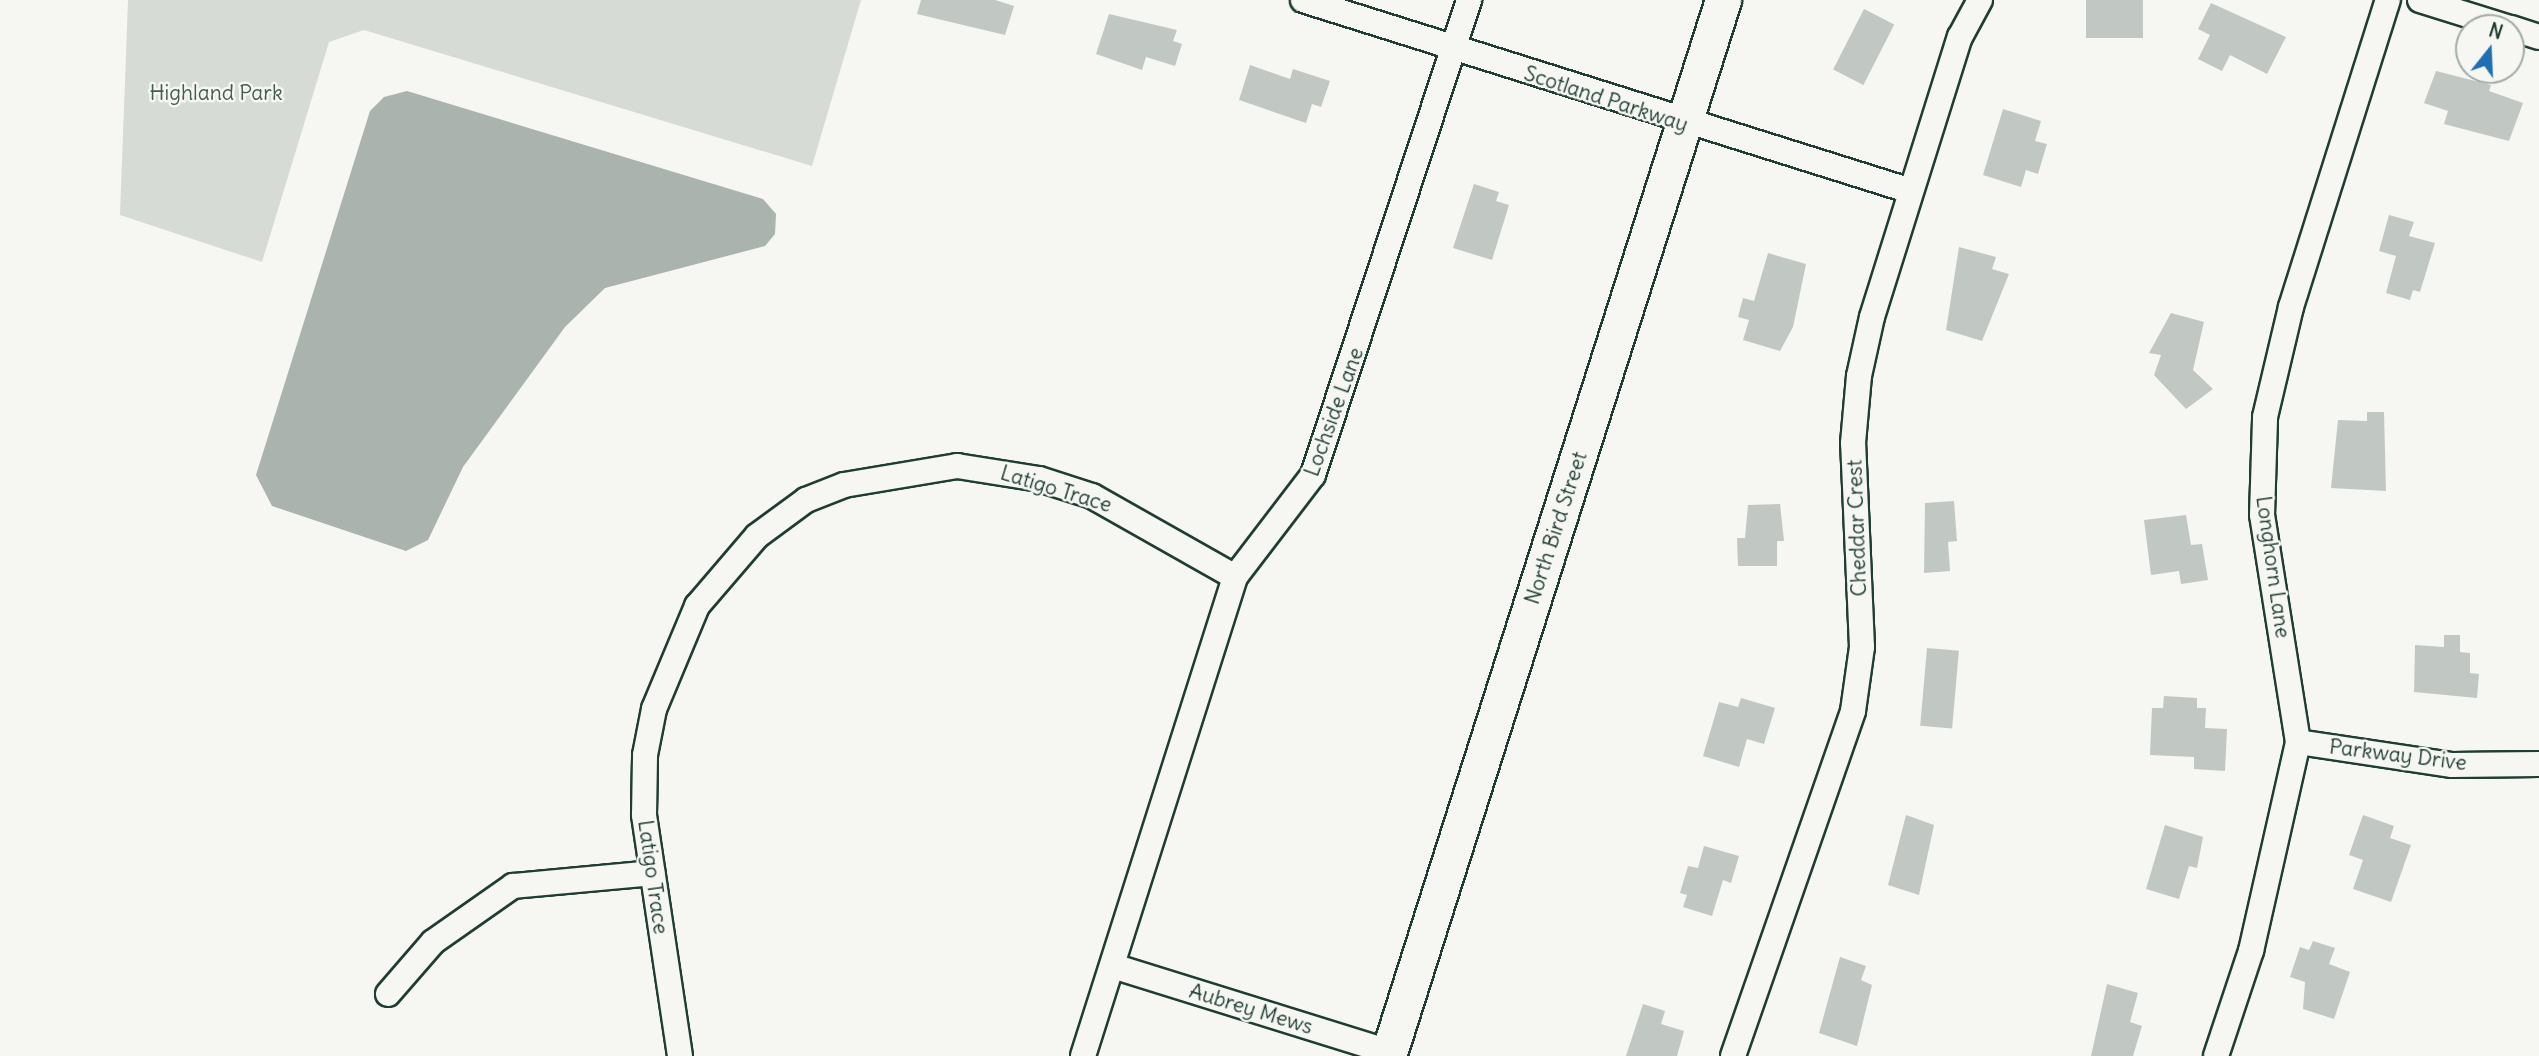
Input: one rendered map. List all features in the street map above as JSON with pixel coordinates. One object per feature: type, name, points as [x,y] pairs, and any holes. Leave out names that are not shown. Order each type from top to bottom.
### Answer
[{"type":"street","name":"Scotland Parkway","points":[[1303,0],[1451,51],[1911,191]]},
{"type":"street","name":"Lochside Lane","points":[[1113,966],[1236,577],[1313,475],[1469,0]]},
{"type":"street","name":"North Bird Street","points":[[1389,1054],[1723,0]]},
{"type":"street","name":"Cheddar Crest","points":[[1733,1056],[1853,711],[1862,647],[1853,443],[1860,376],[1911,191],[1960,37],[1980,0]]},
{"type":"street","name":"Longhorn Lane","points":[[2216,1056],[2251,951],[2298,742],[2262,515],[2262,439],[2291,307],[2388,0]]},
{"type":"street","points":[[2420,0],[2465,14]]},
{"type":"street","name":"Latigo Trace","points":[[680,1056],[643,815],[645,755],[670,662],[722,570],[806,500],[895,472],[995,469],[1134,514],[1236,577]]},
{"type":"street","name":"Parkway Drive","points":[[2298,742],[2452,765],[2539,764]]},
{"type":"street","points":[[388,994],[433,942],[513,886],[652,873]]},
{"type":"street","points":[[1083,1056],[1113,966]]},
{"type":"street","name":"Aubrey Mews","points":[[1113,966],[1389,1054]]},
{"type":"green space","name":"Highland Park","points":[[128,0],[861,0],[812,166],[364,30],[329,42],[262,262],[120,215]]},
{"type":"shaded area","points":[[407,91],[763,199],[776,214],[775,234],[765,246],[605,288],[565,327],[463,467],[428,540],[406,551],[272,506],[256,475],[370,111],[384,97]]},
{"type":"building","points":[[921,0],[995,0],[1014,6],[1005,35],[917,14]]},
{"type":"building","points":[[2086,0],[2143,0],[2143,38],[2086,38]]},
{"type":"building","points":[[2211,3],[2286,37],[2267,74],[2230,55],[2222,71],[2198,59],[2210,35],[2198,29]]},
{"type":"building","points":[[1864,9],[1894,24],[1863,85],[1833,70]]},
{"type":"building","points":[[1109,14],[1177,30],[1173,41],[1182,44],[1175,66],[1146,57],[1142,70],[1096,54]]},
{"type":"building","points":[[1250,65],[1290,79],[1293,69],[1330,81],[1321,107],[1312,104],[1306,123],[1239,100]]},
{"type":"building","points":[[2436,71],[2455,76],[2455,84],[2491,85],[2489,91],[2523,103],[2509,141],[2444,124],[2448,111],[2424,103]]},
{"type":"building","points":[[2003,109],[2041,121],[2035,141],[2047,144],[2038,174],[2026,170],[2021,187],[1983,175]]},
{"type":"building","points":[[1474,184],[1499,192],[1496,201],[1509,205],[1492,260],[1453,248]]},
{"type":"building","points":[[2389,215],[2414,222],[2409,236],[2435,243],[2420,292],[2413,290],[2410,300],[2386,293],[2396,256],[2379,251]]},
{"type":"building","points":[[1959,247],[1996,257],[1992,269],[2009,274],[1982,341],[1946,330]]},
{"type":"building","points":[[1768,253],[1806,264],[1793,327],[1780,351],[1743,340],[1749,320],[1738,317],[1743,298],[1754,301]]},
{"type":"building","points":[[2171,313],[2204,322],[2193,370],[2213,389],[2186,409],[2154,375],[2161,355],[2149,353]]},
{"type":"building","points":[[2367,412],[2384,412],[2386,491],[2331,488],[2338,420],[2367,421]]},
{"type":"building","points":[[1954,501],[1957,541],[1948,542],[1950,571],[1924,573],[1925,503]]},
{"type":"building","points":[[1780,504],[1784,541],[1777,541],[1777,566],[1738,566],[1737,538],[1745,538],[1748,505]]},
{"type":"building","points":[[2186,515],[2191,545],[2202,544],[2208,580],[2181,584],[2179,571],[2151,575],[2144,520]]},
{"type":"building","points":[[2444,635],[2460,635],[2460,652],[2470,653],[2470,673],[2479,674],[2477,698],[2414,692],[2415,645],[2444,647]]},
{"type":"building","points":[[1927,648],[1959,651],[1952,728],[1920,726]]},
{"type":"building","points":[[2164,696],[2197,698],[2197,708],[2206,708],[2205,728],[2227,729],[2225,771],[2194,769],[2194,757],[2150,755],[2152,708],[2163,708]]},
{"type":"building","points":[[1741,698],[1775,708],[1764,744],[1747,739],[1739,767],[1703,756],[1719,702],[1738,707]]},
{"type":"building","points":[[1906,815],[1934,825],[1919,895],[1888,885]]},
{"type":"building","points":[[2363,815],[2394,826],[2390,838],[2411,845],[2391,902],[2353,889],[2363,860],[2349,855]]},
{"type":"building","points":[[2165,825],[2203,837],[2197,868],[2189,866],[2179,899],[2146,889]]},
{"type":"building","points":[[1704,846],[1739,856],[1731,883],[1723,880],[1712,916],[1683,907],[1687,895],[1680,893],[1688,866],[1698,868]]},
{"type":"building","points":[[2313,941],[2335,948],[2329,964],[2350,972],[2334,1019],[2303,1009],[2305,982],[2290,977],[2300,947],[2309,950]]},
{"type":"building","points":[[1840,957],[1866,966],[1861,980],[1872,985],[1857,1046],[1819,1033]]},
{"type":"building","points":[[2107,984],[2138,993],[2130,1022],[2142,1026],[2133,1056],[2091,1056]]},
{"type":"building","points":[[1643,1004],[1665,1011],[1661,1024],[1684,1031],[1677,1056],[1626,1056]]}]
